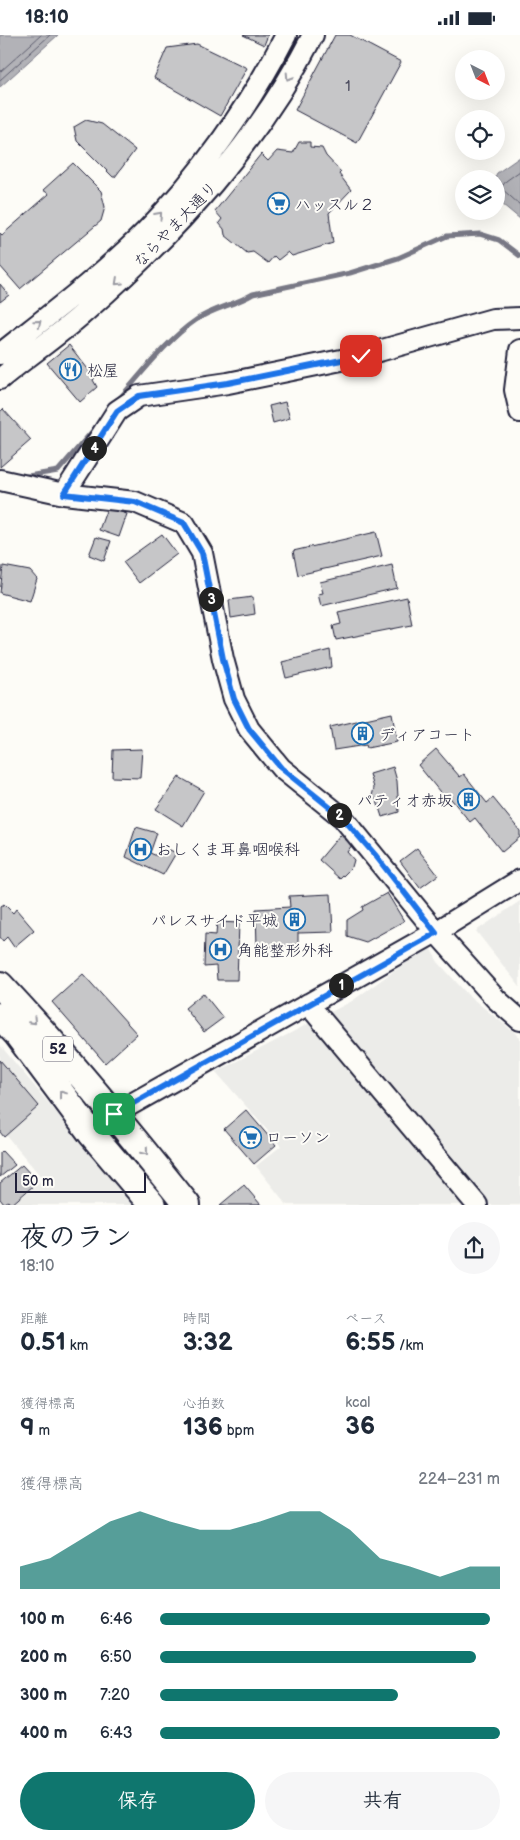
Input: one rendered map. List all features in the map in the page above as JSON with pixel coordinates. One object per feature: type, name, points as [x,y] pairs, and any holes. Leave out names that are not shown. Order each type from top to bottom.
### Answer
[{"type":"main road","name":"52","points":[[0,985],[114,1114],[187,1205]]},
{"type":"main road","name":"52","points":[[0,1016],[17,1034],[91,1133],[152,1205]]},
{"type":"street","name":"ならやま大通り","points":[[0,354],[71,297],[145,232],[206,163],[274,59],[286,35]]},
{"type":"street","name":"ならやま大通り","points":[[0,379],[85,313],[163,241],[215,183],[259,124],[300,61],[313,35]]},
{"type":"street","points":[[64,494],[117,411],[139,396],[228,383],[352,358],[493,319],[520,318]]},
{"type":"street","points":[[520,350],[516,390],[520,412]]},
{"type":"street","points":[[0,480],[64,494],[135,502],[184,523],[202,553],[223,659],[234,699],[249,729],[281,768],[343,818],[376,856],[436,933],[496,999],[520,1020]]},
{"type":"street","points":[[91,1133],[114,1114],[436,933],[520,880]]},
{"type":"street","points":[[308,1004],[477,1205]]},
{"type":"shaded area","points":[[520,901],[520,987],[476,931]]},
{"type":"shaded area","points":[[429,946],[438,962],[468,995],[520,1039],[520,1205],[287,1205],[256,1166],[281,1146],[216,1072],[352,1001]]},
{"type":"shaded area","points":[[0,1045],[132,1205],[12,1205],[43,1179],[0,1128]]},
{"type":"water","points":[[0,35],[58,35],[0,87]]},
{"type":"water","points":[[520,157],[520,219],[505,206],[505,170],[501,170]]},
{"type":"building","points":[[243,35],[268,35],[264,45]]},
{"type":"building","points":[[335,35],[350,35],[401,62],[357,143],[295,110]]},
{"type":"building","points":[[197,44],[247,68],[220,116],[154,78],[167,48]]},
{"type":"building","points":[[86,120],[102,124],[135,150],[115,177],[77,141],[74,127]]},
{"type":"building","points":[[299,142],[310,142],[310,147],[322,148],[326,156],[341,172],[339,174],[351,190],[329,213],[333,243],[292,256],[288,252],[278,260],[274,256],[268,263],[253,252],[247,253],[225,235],[224,229],[219,223],[222,219],[215,211],[261,154],[268,161],[277,151],[293,153]]},
{"type":"building","points":[[73,163],[101,191],[105,207],[101,221],[20,289],[0,266],[0,233],[2,235],[49,194],[43,190]]},
{"type":"building","points":[[0,284],[9,295],[0,302]]},
{"type":"building","name":"松屋","points":[[69,345],[95,378],[93,380],[97,387],[80,402],[47,363]]},
{"type":"building","points":[[285,402],[290,418],[273,423],[269,406]]},
{"type":"building","points":[[3,409],[31,440],[0,467],[0,412]]},
{"type":"building","points":[[107,508],[127,514],[119,537],[99,530]]},
{"type":"building","points":[[376,532],[382,556],[298,575],[293,551]]},
{"type":"building","points":[[162,534],[177,554],[139,583],[123,562]]},
{"type":"building","points":[[96,537],[111,541],[104,561],[89,555]]},
{"type":"building","points":[[392,565],[397,588],[321,606],[318,594],[323,593],[320,582]]},
{"type":"building","points":[[3,566],[30,571],[37,579],[30,601],[0,593]]},
{"type":"building","points":[[253,597],[255,614],[231,618],[229,600]]},
{"type":"building","points":[[407,597],[412,625],[336,640],[333,626],[341,624],[338,612]]},
{"type":"building","points":[[330,650],[332,667],[286,678],[282,662]]},
{"type":"building","name":"ディアコート","points":[[392,713],[397,742],[367,748],[366,745],[334,750],[330,727]]},
{"type":"building","points":[[142,749],[140,778],[112,777],[113,750]]},
{"type":"building","name":"パティオ赤坂","points":[[436,749],[460,777],[464,774],[487,803],[493,798],[520,831],[520,837],[502,852],[475,818],[470,822],[447,794],[444,797],[418,765]]},
{"type":"building","points":[[393,767],[397,781],[399,812],[382,817],[377,801],[372,796],[374,788],[370,774]]},
{"type":"building","points":[[179,777],[204,791],[183,826],[156,809]]},
{"type":"building","name":"おしくま耳鼻咽喉科","points":[[136,827],[157,833],[150,853],[157,856],[160,845],[176,853],[163,875],[126,857]]},
{"type":"building","points":[[340,835],[352,845],[347,852],[354,860],[352,867],[340,879],[319,860]]},
{"type":"building","points":[[417,848],[438,875],[420,888],[400,861]]},
{"type":"building","points":[[387,893],[404,921],[366,942],[347,936],[347,920],[363,910],[362,907]]},
{"type":"building","name":"パレスサイド平城","points":[[331,894],[333,932],[298,933],[298,945],[257,947],[256,909],[290,907],[289,896]]},
{"type":"building","points":[[4,904],[13,913],[16,909],[34,930],[14,947],[7,937],[3,941],[0,937],[0,907]]},
{"type":"building","name":"角能整形外科","points":[[217,922],[239,923],[237,980],[217,980],[216,966],[204,967],[205,934],[216,935]]},
{"type":"building","points":[[83,974],[137,1034],[105,1063],[52,1002]]},
{"type":"building","points":[[203,993],[223,1018],[204,1032],[185,1008]]},
{"type":"building","points":[[0,1060],[39,1106],[4,1137],[0,1132]]},
{"type":"building","name":"ローソン","points":[[246,1110],[276,1145],[254,1164],[224,1129]]},
{"type":"building","points":[[2,1151],[15,1165],[0,1177],[0,1153]]},
{"type":"building","points":[[22,1165],[33,1177],[28,1181],[33,1186],[11,1205],[8,1201],[4,1204],[0,1199],[0,1183]]},
{"type":"building","points":[[244,1185],[261,1205],[220,1205]]},
{"type":"waterway","points":[[120,398],[156,356],[196,320],[253,294],[350,273],[398,258],[447,236],[480,234],[499,240],[520,256]]},
{"type":"waterway","points":[[22,477],[58,471],[97,426]]},
{"type":"place","name":"ハッスル２","points":[[279,204]]},
{"type":"place","name":"松屋","points":[[71,370]]},
{"type":"place","name":"ディアコート","points":[[363,734]]},
{"type":"place","name":"パティオ赤坂","points":[[469,800]]},
{"type":"place","name":"おしくま耳鼻咽喉科","points":[[140,849]]},
{"type":"place","name":"パレスサイド平城","points":[[294,920]]},
{"type":"place","name":"角能整形外科","points":[[221,950]]},
{"type":"place","name":"ローソン","points":[[250,1137]]},
{"type":"route","points":[[114,1114],[436,933],[376,856],[343,818],[281,768],[249,729],[234,699],[223,659],[202,553],[184,523],[135,502],[64,494],[117,411],[139,396],[228,383],[361,356]]}]
